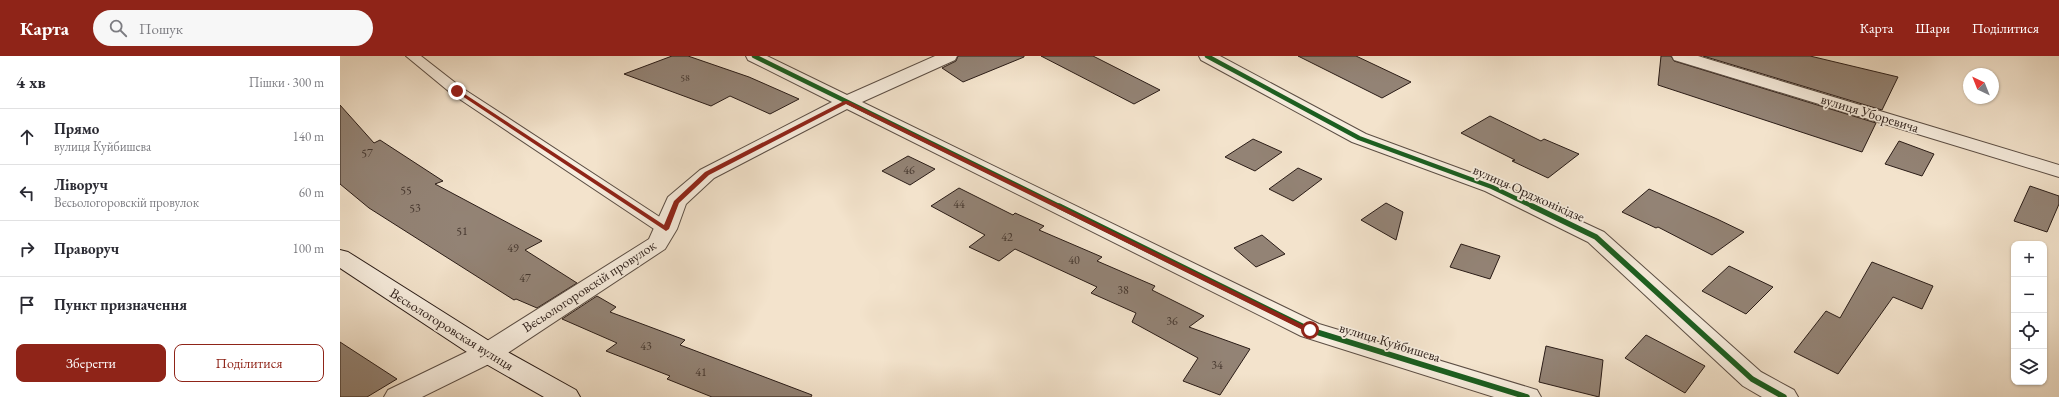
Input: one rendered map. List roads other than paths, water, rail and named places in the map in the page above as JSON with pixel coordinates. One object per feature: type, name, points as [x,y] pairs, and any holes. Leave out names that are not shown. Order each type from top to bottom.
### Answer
[{"type":"street","name":"вулиця Куйбишева","points":[[754,56],[1310,330],[1527,397]]},
{"type":"street","name":"Вєсьологоровскій провулок","points":[[398,397],[488,353],[657,244],[666,229],[676,202],[707,174],[846,102],[949,56]]},
{"type":"street","name":"вулиця Орджонікідзе","points":[[1207,56],[1359,138],[1492,187],[1596,237],[1752,379],[1784,397]]},
{"type":"street","name":"вулиця Уборевича","points":[[1680,56],[2059,171]]},
{"type":"street","name":"Вєсьологоровская вулиця","points":[[340,257],[488,353],[566,397]]},
{"type":"lane","points":[[413,56],[457,91],[666,229]]}]
